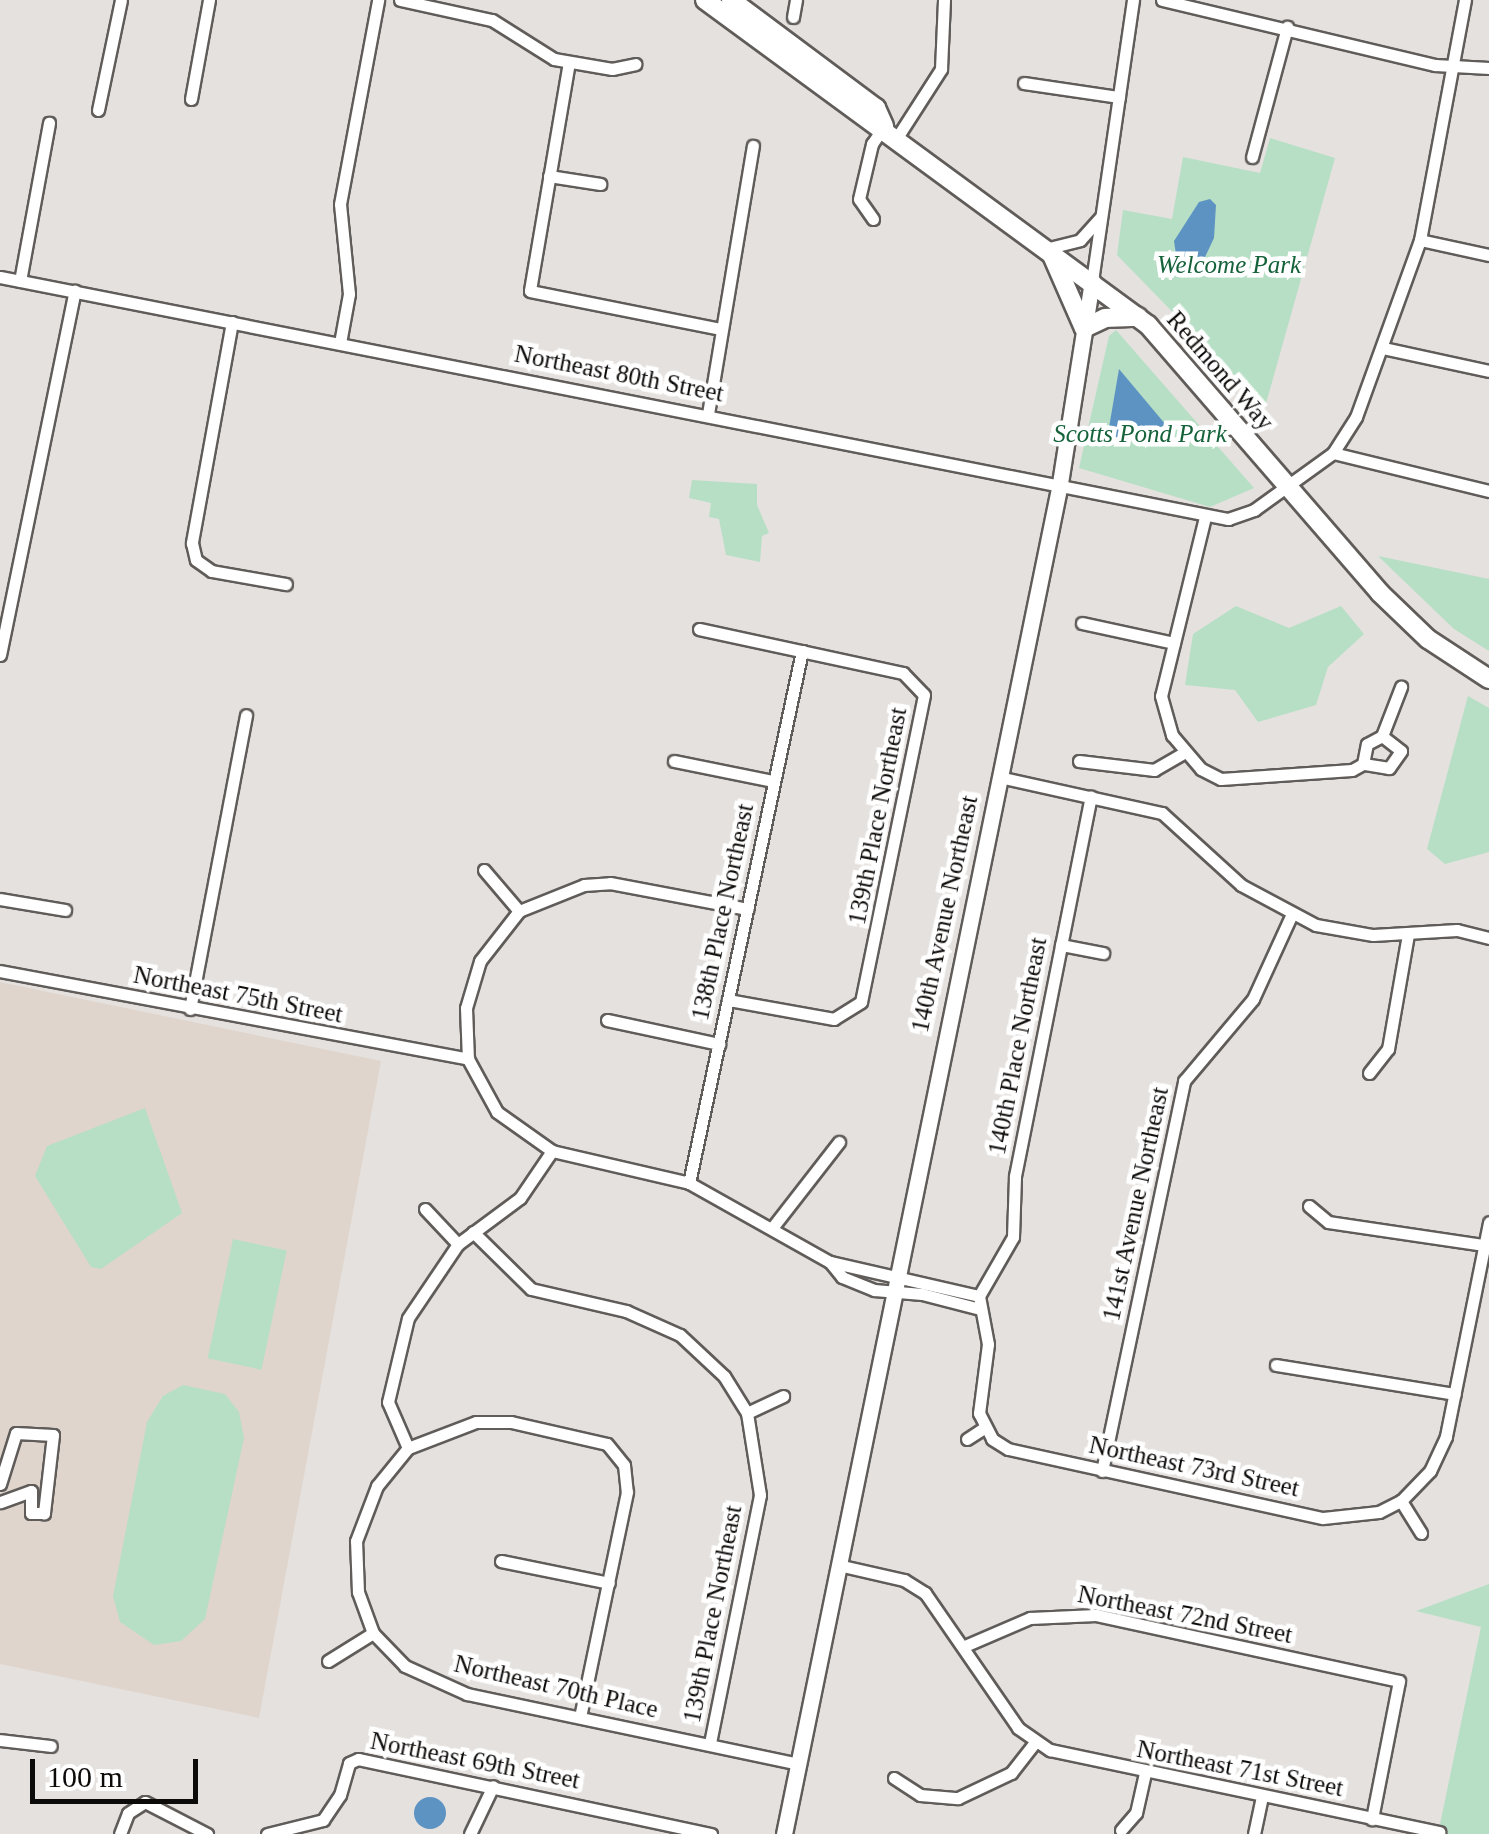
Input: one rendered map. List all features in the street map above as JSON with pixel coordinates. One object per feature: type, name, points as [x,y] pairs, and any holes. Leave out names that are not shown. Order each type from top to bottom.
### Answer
[{"type":"main road","name":"Redmond Way","points":[[705,0],[891,131],[1138,317],[1285,486],[1428,639],[1489,679]]},
{"type":"main road","name":"Redmond Way","points":[[732,0],[876,108],[891,131]]},
{"type":"main road","points":[[1049,248],[1084,328],[1105,318],[1138,317]]},
{"type":"main road","name":"140th Avenue Northeast","points":[[784,1834],[1060,483],[1092,281]]},
{"type":"street","points":[[98,110],[121,0]]},
{"type":"street","points":[[190,99],[210,0]]},
{"type":"street","points":[[340,343],[349,294],[340,204],[378,0]]},
{"type":"street","points":[[400,0],[492,20],[534,50],[569,62],[612,69],[635,64]]},
{"type":"street","points":[[793,17],[796,0]]},
{"type":"street","points":[[873,219],[862,211],[860,199],[872,144],[891,131],[941,69],[944,0]]},
{"type":"street","name":"140th Avenue Northeast","points":[[1092,281],[1133,0]]},
{"type":"street","points":[[1162,0],[1455,65],[1489,68]]},
{"type":"street","points":[[1285,486],[1333,453],[1356,416],[1382,348],[1420,240],[1465,0]]},
{"type":"street","points":[[1252,157],[1287,27]]},
{"type":"street","points":[[569,62],[530,291],[722,330]]},
{"type":"street","points":[[1024,83],[1119,97]]},
{"type":"street","points":[[20,281],[49,123]]},
{"type":"street","points":[[708,414],[753,146]]},
{"type":"street","points":[[549,176],[600,184]]},
{"type":"street","points":[[1049,248],[1080,240],[1102,215]]},
{"type":"street","points":[[1420,240],[1489,255]]},
{"type":"street","name":"Northeast 80th Street","points":[[0,277],[1060,483],[1205,517],[1228,519],[1285,486]]},
{"type":"street","points":[[0,654],[75,290]]},
{"type":"street","points":[[232,322],[194,516],[196,560],[212,571],[286,584]]},
{"type":"street","points":[[1382,348],[1489,372]]},
{"type":"street","points":[[1333,453],[1489,491]]},
{"type":"street","points":[[1205,517],[1161,696],[1161,714],[1184,754],[1211,775],[1238,780],[1363,764],[1379,769],[1395,764],[1401,750],[1382,736]]},
{"type":"street","points":[[1082,623],[1174,643]]},
{"type":"street","points":[[699,629],[802,651]]},
{"type":"street","name":"139th Place Northeast","points":[[728,1000],[824,1018],[853,1010],[866,993],[924,708],[919,685],[903,674],[802,651]]},
{"type":"street","name":"138th Place Northeast","points":[[689,1183],[802,651]]},
{"type":"street","points":[[1363,764],[1367,744],[1382,736],[1401,687]]},
{"type":"street","points":[[190,1009],[246,714]]},
{"type":"street","points":[[1079,761],[1154,770],[1184,754]]},
{"type":"street","points":[[674,760],[773,781]]},
{"type":"street","points":[[999,776],[1162,813],[1241,885],[1291,916],[1340,931],[1408,934],[1457,930],[1489,938]]},
{"type":"street","name":"140th Place Northeast","points":[[979,1303],[1013,1236],[1015,1176],[1091,797]]},
{"type":"street","points":[[484,870],[519,910]]},
{"type":"street","points":[[748,910],[610,883],[584,885],[519,910],[496,936],[471,985],[468,1059],[498,1112],[552,1150],[689,1183],[830,1262],[858,1285],[894,1294],[979,1303]]},
{"type":"street","points":[[0,898],[65,910]]},
{"type":"street","name":"141st Avenue Northeast","points":[[1102,1472],[1184,1081],[1254,999],[1291,916]]},
{"type":"street","points":[[1369,1073],[1388,1049],[1408,934]]},
{"type":"street","points":[[1061,946],[1103,953]]},
{"type":"street","name":"Northeast 75th Street","points":[[0,971],[468,1059]]},
{"type":"street","points":[[606,1020],[720,1044]]},
{"type":"street","points":[[772,1228],[839,1142]]},
{"type":"street","points":[[408,1448],[388,1402],[396,1351],[408,1318],[458,1244],[528,1189],[552,1150]]},
{"type":"street","points":[[1309,1206],[1328,1222],[1484,1245]]},
{"type":"street","points":[[425,1209],[458,1244]]},
{"type":"street","points":[[1421,1533],[1401,1501],[1438,1455],[1455,1394],[1489,1222]]},
{"type":"street","points":[[474,1232],[531,1289],[626,1311],[680,1335],[724,1376],[747,1413],[783,1396]]},
{"type":"street","points":[[830,1262],[896,1276],[979,1303]]},
{"type":"street","points":[[967,1439],[984,1428],[978,1394],[988,1344],[979,1303]]},
{"type":"street","points":[[1276,1364],[1455,1394]]},
{"type":"street","name":"139th Place Northeast","points":[[710,1744],[760,1495],[747,1413]]},
{"type":"street","points":[[328,1660],[373,1633],[358,1592],[356,1541],[377,1486],[408,1448],[476,1422],[512,1422],[607,1444],[627,1476],[580,1716]]},
{"type":"street","name":"Northeast 73rd Street","points":[[984,1428],[1024,1455],[1323,1518],[1379,1512],[1401,1501]]},
{"type":"street","points":[[0,1484],[16,1434],[52,1435],[44,1513],[31,1512],[32,1491],[0,1502]]},
{"type":"street","points":[[501,1561],[609,1583]]},
{"type":"street","points":[[838,1564],[893,1576],[925,1592],[967,1645],[998,1703],[1034,1742],[1003,1779],[958,1798],[920,1795],[894,1778]]},
{"type":"street","name":"Northeast 72nd Street","points":[[967,1645],[1030,1618],[1096,1616],[1400,1681],[1379,1825]]},
{"type":"street","name":"Northeast 70th Place","points":[[373,1633],[430,1681],[798,1764]]},
{"type":"street","points":[[0,1740],[51,1746]]},
{"type":"street","name":"Northeast 71st Street","points":[[1034,1742],[1069,1757],[1262,1796],[1379,1825],[1439,1832]]},
{"type":"street","name":"Northeast 69th Street","points":[[323,1820],[340,1795],[350,1763],[358,1759],[710,1834]]},
{"type":"street","points":[[1120,1830],[1136,1813],[1145,1773]]},
{"type":"street","points":[[470,1834],[493,1786]]},
{"type":"street","points":[[1254,1834],[1262,1796]]},
{"type":"street","points":[[120,1834],[128,1813],[145,1802],[207,1834]]},
{"type":"street","points":[[267,1834],[323,1820],[322,1834]]},
{"type":"shaded area","points":[[0,982],[381,1061],[259,1718],[0,1664]]},
{"type":"green space","name":"Welcome Park","points":[[1270,138],[1335,158],[1265,407],[1117,255],[1123,210],[1172,219],[1183,157],[1260,173]]},
{"type":"green space","name":"Scotts Pond Park","points":[[1116,330],[1254,488],[1210,507],[1079,468],[1109,336]]},
{"type":"green space","points":[[692,480],[757,484],[757,505],[769,533],[762,536],[760,562],[726,555],[719,519],[709,517],[711,503],[689,498]]},
{"type":"green space","points":[[1378,556],[1489,579],[1489,651],[1454,629]]},
{"type":"green space","points":[[1236,606],[1289,628],[1341,606],[1364,634],[1328,667],[1316,705],[1258,722],[1235,690],[1185,685],[1193,634]]},
{"type":"green space","points":[[1468,696],[1489,708],[1489,852],[1445,864],[1427,849]]},
{"type":"green space","points":[[145,1108],[182,1213],[101,1269],[91,1267],[35,1176],[47,1146]]},
{"type":"green space","points":[[233,1239],[287,1250],[261,1370],[208,1358]]},
{"type":"green space","points":[[183,1385],[225,1394],[239,1412],[244,1438],[205,1619],[181,1641],[154,1645],[120,1622],[113,1596],[147,1422],[163,1396]]},
{"type":"green space","points":[[1489,1584],[1489,1834],[1438,1834],[1481,1627],[1416,1611]]},
{"type":"water","points":[[1210,199],[1216,205],[1214,238],[1198,272],[1179,274],[1174,241],[1199,202]]},
{"type":"water","points":[[1119,369],[1166,425],[1106,445]]},
{"type":"water","points":[[430,1797],[441,1802],[446,1813],[441,1824],[430,1829],[419,1824],[414,1813],[419,1802]]}]
